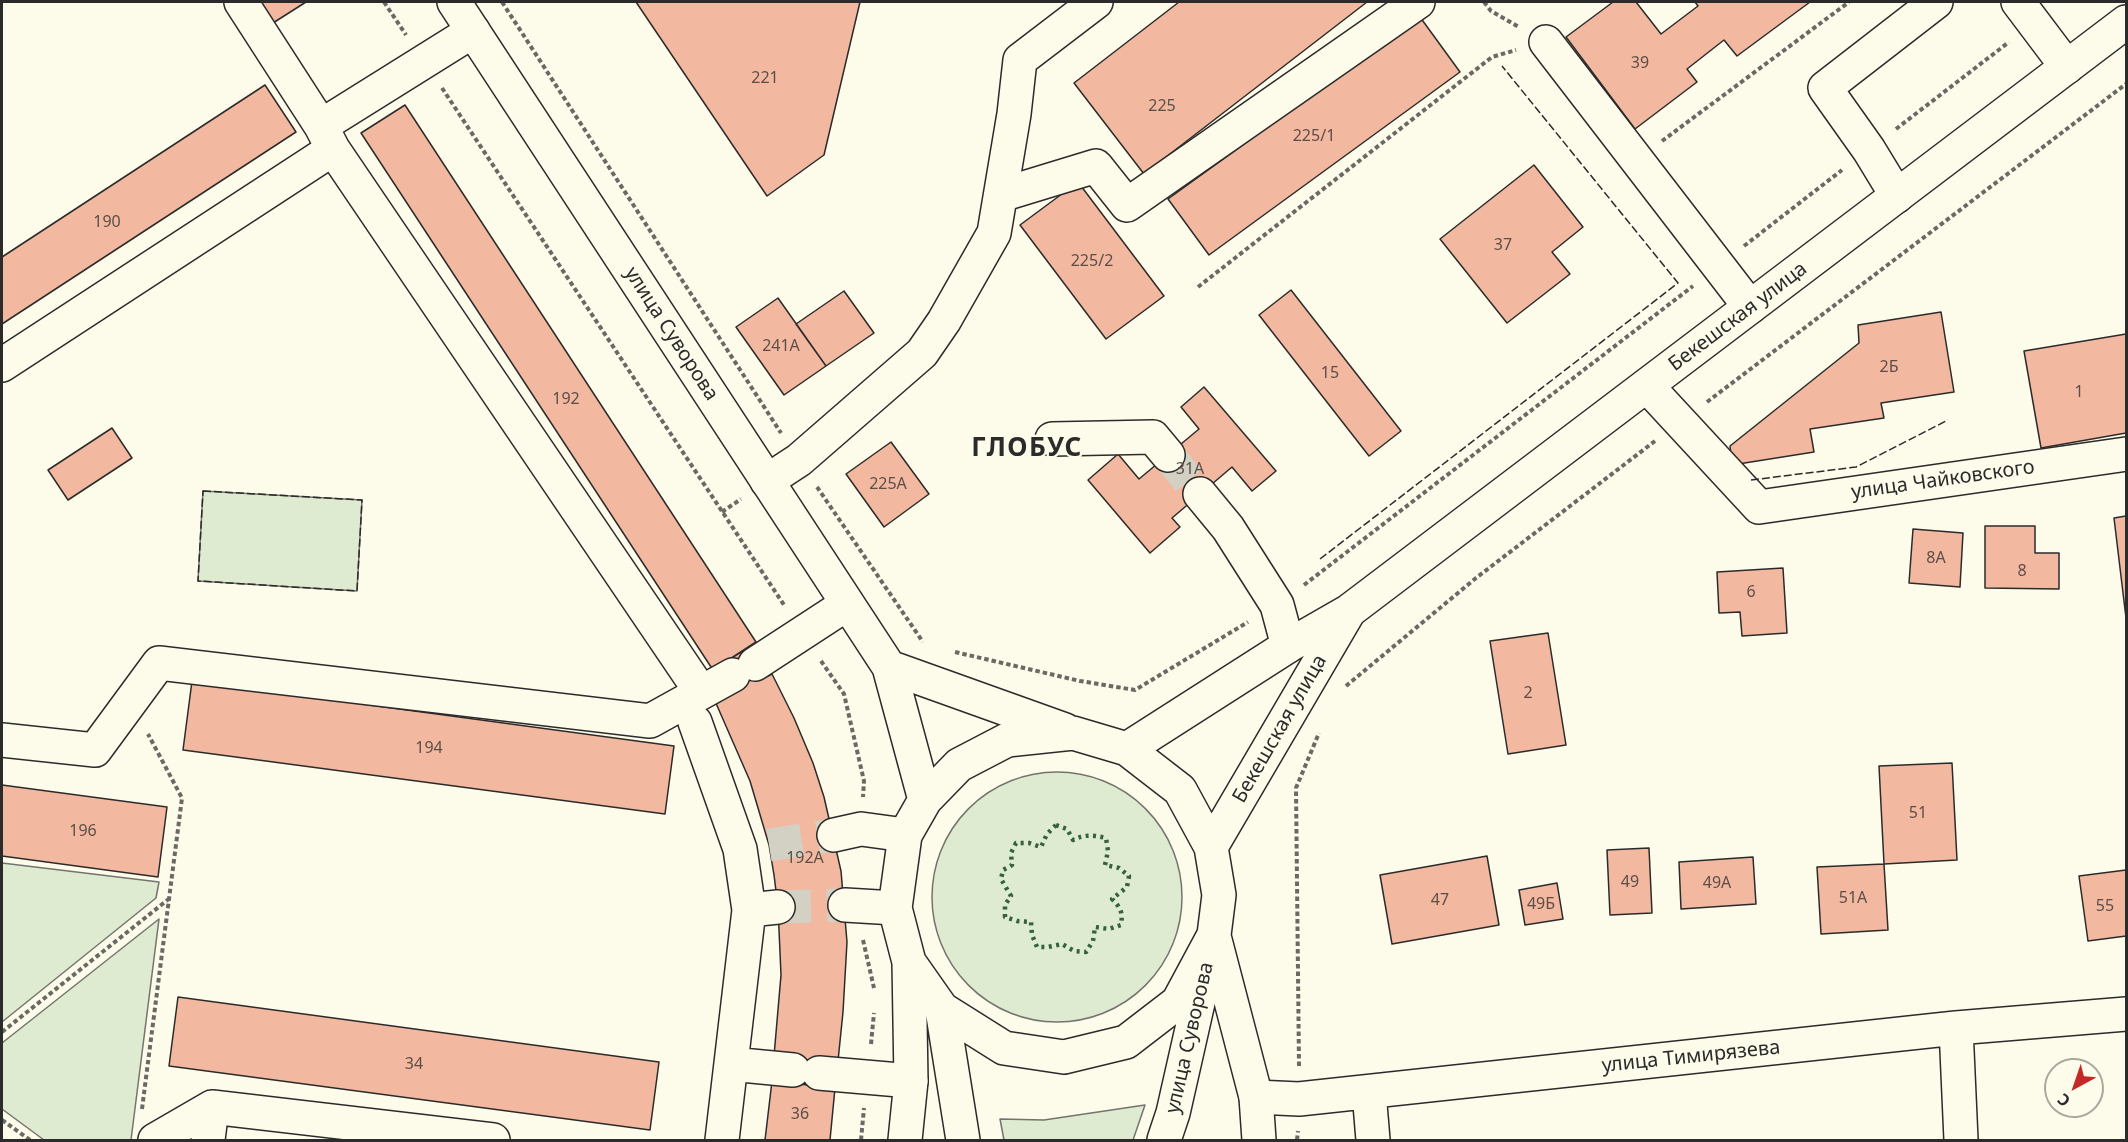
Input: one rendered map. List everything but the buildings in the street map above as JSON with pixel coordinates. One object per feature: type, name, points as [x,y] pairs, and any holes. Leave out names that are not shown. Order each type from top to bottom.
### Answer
[{"type":"main road","points":[[241,2],[327,138],[698,707],[754,847],[764,908],[731,1064],[723,1140]]},
{"type":"main road","name":"улица Суворова","points":[[454,2],[889,667],[925,800]]},
{"type":"main road","points":[[767,481],[799,460],[922,353],[944,321],[994,232],[1014,114],[1020,60],[1096,2]]},
{"type":"main road","points":[[1001,195],[1096,166],[1127,205],[1418,2]]},
{"type":"main road","points":[[1897,195],[1869,150],[1825,88],[1936,2]]},
{"type":"main road","points":[[2018,2],[2067,67]]},
{"type":"main road","name":"Бекешская улица","points":[[1127,749],[1288,646],[1349,611],[2127,22]]},
{"type":"main road","points":[[2,365],[327,138],[424,62],[473,31]]},
{"type":"main road","points":[[1546,42],[1750,308]]},
{"type":"main road","points":[[1647,386],[1680,423]]},
{"type":"main road","name":"улица Чайковского","points":[[1680,423],[1759,507],[2127,454]]},
{"type":"main road","points":[[1052,439],[1153,437],[1168,455]]},
{"type":"main road","points":[[1200,494],[1228,528],[1276,605],[1288,646]]},
{"type":"main road","points":[[2,740],[95,750],[159,663],[650,721],[698,707],[744,669],[847,604]]},
{"type":"main road","name":"Бекешская улица","points":[[1211,847],[1349,611]]},
{"type":"main road","points":[[889,667],[1073,733],[1127,749]]},
{"type":"main road","points":[[904,1140],[911,1081],[909,962],[895,908],[905,835],[925,800],[959,765],[1007,740],[1073,733]]},
{"type":"main road","name":"улица Суворова","points":[[1127,749],[1180,790],[1211,847],[1219,895],[1214,935],[1173,1113],[1164,1140]]},
{"type":"main road","points":[[847,832],[905,835]]},
{"type":"main road","points":[[853,905],[895,908]]},
{"type":"main road","points":[[909,962],[942,1009],[1004,1048],[1064,1057],[1126,1042],[1178,1002],[1214,935]]},
{"type":"main road","points":[[1214,935],[1256,1097],[1259,1140]]},
{"type":"main road","points":[[942,1009],[963,1140]]},
{"type":"main road","name":"улица Тимирязева","points":[[1256,1097],[1299,1099],[1956,1028],[2127,1014]]},
{"type":"main road","points":[[1956,1028],[1961,1140]]},
{"type":"main road","points":[[731,1064],[911,1081]]},
{"type":"main road","points":[[1369,1092],[1373,1140]]},
{"type":"main road","points":[[208,1140],[212,1107]]},
{"type":"main road","points":[[148,1129],[212,1107],[493,1140]]},
{"type":"path","points":[[384,2],[844,694],[864,781],[847,832]]},
{"type":"path","points":[[502,2],[799,460],[925,646]]},
{"type":"path","points":[[1484,2],[1491,11],[1546,42]]},
{"type":"path","points":[[1636,160],[1849,2]]},
{"type":"path","points":[[1198,287],[1492,57]]},
{"type":"path","points":[[1343,688],[1476,578],[2127,84]]},
{"type":"path","points":[[948,651],[1080,681],[1136,690],[1276,605],[1318,574]]},
{"type":"path","points":[[131,702],[182,798],[148,1129]]},
{"type":"path","points":[[1298,1140],[1296,788],[1322,726]]},
{"type":"path","points":[[2,1032],[170,898]]},
{"type":"path","points":[[853,905],[876,995]]},
{"type":"path","points":[[861,1140],[874,1007]]},
{"type":"path","points":[[2,1120],[30,1140]]},
{"type":"green space","points":[[203,491],[362,500],[357,591],[198,581]]},
{"type":"green space","points":[[1045,772],[1069,772],[1093,777],[1116,786],[1146,808],[1161,827],[1173,849],[1180,873],[1182,897],[1180,921],[1173,945],[1161,967],[1146,986],[1127,1001],[1105,1013],[1069,1022],[1045,1022],[1021,1017],[998,1008],[977,994],[960,977],[946,956],[937,933],[932,909],[932,885],[937,861],[946,838],[960,817],[977,800],[998,786],[1021,777]]},
{"type":"green space","points":[[2,863],[159,882],[156,898],[2,1022]]},
{"type":"green space","points":[[159,919],[131,1140],[44,1140],[2,1109],[2,1043]]},
{"type":"green space","points":[[1145,1105],[1133,1140],[1004,1140],[1000,1119],[1044,1120]]},
{"type":"tunnel","points":[[1168,455],[1200,494]]},
{"type":"tunnel","points":[[769,845],[834,835]]},
{"type":"tunnel","points":[[778,907],[845,905]]},
{"type":"hedge","points":[[1056,825],[1067,829],[1073,840],[1089,836],[1106,838],[1108,851],[1105,865],[1119,868],[1129,876],[1127,887],[1112,899],[1121,911],[1121,925],[1109,929],[1095,927],[1093,941],[1086,952],[1074,951],[1062,944],[1037,947],[1032,935],[1031,922],[1005,917],[1005,905],[1011,896],[1001,879],[1003,870],[1012,865],[1011,853],[1016,843],[1029,843],[1041,847],[1047,834],[1056,825]]},
{"type":"fence","points":[[1320,559],[1678,283],[1502,66]]},
{"type":"fence","points":[[1751,480],[1856,467],[1948,420]]},
{"type":"fence","points":[[203,491],[362,500],[357,591],[198,581],[203,491]]},
{"type":"district","name":"ГЛОБУС","points":[[1027,449]]}]
